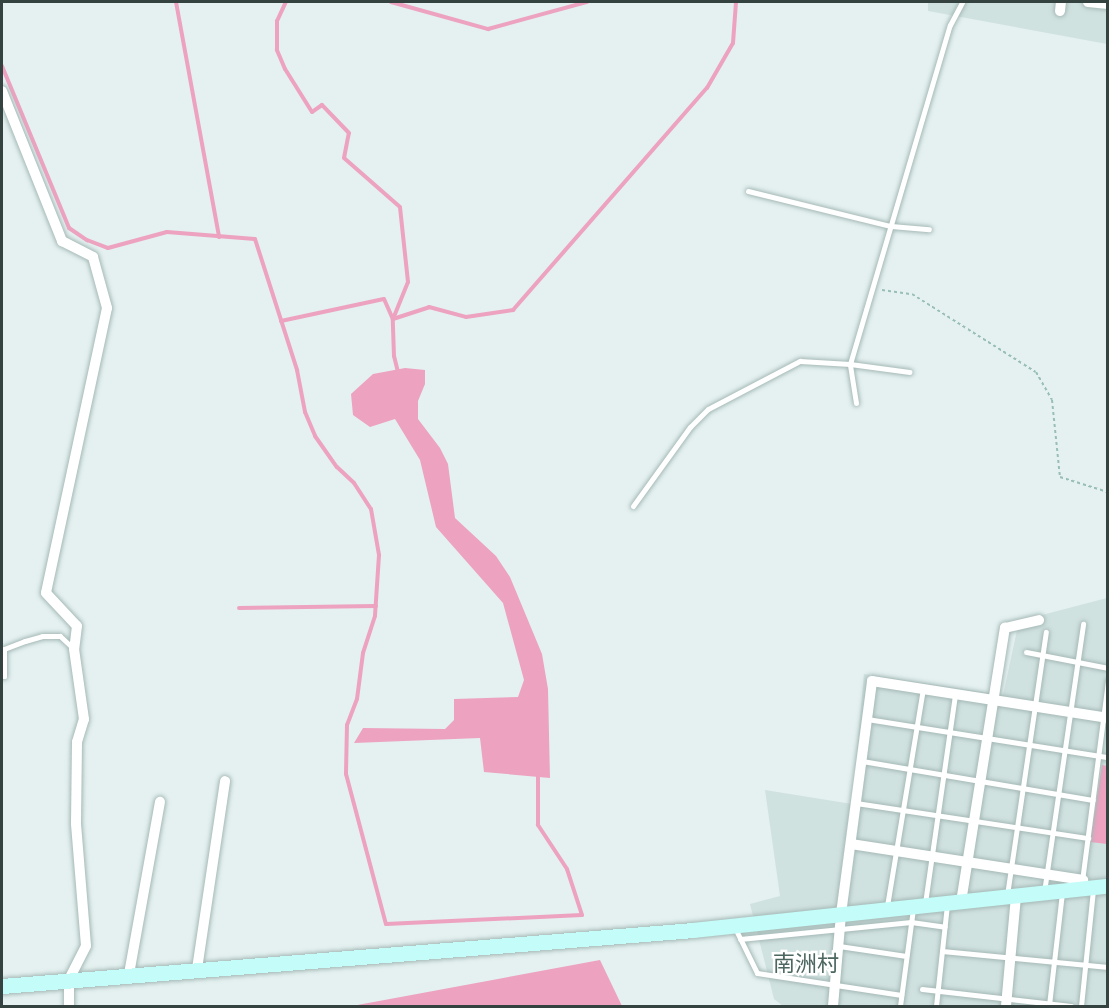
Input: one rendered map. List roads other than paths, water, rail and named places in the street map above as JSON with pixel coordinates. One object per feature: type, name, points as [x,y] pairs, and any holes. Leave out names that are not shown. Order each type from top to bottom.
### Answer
[{"type":"street","points":[[1088,2],[1107,4]]},
{"type":"street","points":[[2,91],[62,242],[93,257],[107,308],[46,593],[77,627],[74,649],[84,719],[77,742],[76,824],[86,946],[69,979],[69,1006]]},
{"type":"street","points":[[954,903],[967,862],[1005,628],[1039,620]]},
{"type":"street","points":[[833,1006],[841,921],[873,681],[1105,718]]},
{"type":"street","points":[[197,969],[225,781]]},
{"type":"street","points":[[129,974],[160,802]]},
{"type":"street","points":[[851,844],[1046,874],[1091,886]]},
{"type":"street","points":[[2,986],[197,969],[737,932],[841,921],[886,910],[916,911],[954,903],[1091,886]]},
{"type":"street","points":[[1006,1003],[1010,958],[1011,896]]},
{"type":"lane","points":[[856,404],[850,364],[950,25],[962,2]]},
{"type":"lane","points":[[748,191],[891,226],[929,229]]},
{"type":"lane","points":[[633,506],[690,427],[708,409],[800,361],[850,364],[909,372]]},
{"type":"lane","points":[[1043,893],[1083,624]]},
{"type":"lane","points":[[1011,896],[1011,869],[1046,632]]},
{"type":"lane","points":[[2,676],[4,676],[4,650],[24,641],[42,636],[60,636],[74,649]]},
{"type":"lane","points":[[1026,652],[1107,668]]},
{"type":"lane","points":[[1081,1006],[1091,886],[1088,838],[1105,718],[1107,680]]},
{"type":"lane","points":[[886,910],[923,689]]},
{"type":"lane","points":[[900,1006],[906,956],[931,857],[955,694]]},
{"type":"lane","points":[[867,719],[1107,757]]},
{"type":"lane","points":[[862,761],[1092,800]]},
{"type":"lane","points":[[856,803],[1088,838]]},
{"type":"lane","points":[[1048,1005],[1062,891]]},
{"type":"lane","points":[[936,1006],[945,927],[954,903]]},
{"type":"lane","points":[[841,921],[916,911],[945,927]]},
{"type":"lane","points":[[737,932],[757,973],[902,995]]},
{"type":"lane","points":[[839,946],[906,956]]},
{"type":"lane","points":[[942,951],[1107,967]]},
{"type":"lane","points":[[922,988],[1006,1003],[1071,1006]]},
{"type":"waterway","points":[[176,2],[219,237]]},
{"type":"waterway","points":[[281,321],[384,299],[393,319],[408,282],[400,207],[344,158],[349,133],[322,105],[312,112],[285,69],[277,50],[277,21],[286,2]]},
{"type":"waterway","points":[[391,2],[488,29],[587,2]]},
{"type":"waterway","points":[[398,372],[394,356],[393,319],[429,307],[466,317],[513,310],[707,88],[733,43],[736,2]]},
{"type":"waterway","points":[[2,66],[69,228],[87,240],[108,248],[167,232],[255,239],[297,370],[305,412],[315,436],[337,467],[354,483],[371,509],[379,555],[375,616],[363,653],[357,699],[347,725],[346,774],[386,924],[582,915],[567,869],[538,825],[538,773]]},
{"type":"waterway","points":[[239,608],[376,606]]},
{"type":"district","name":"南洲村","points":[[806,965]]}]
